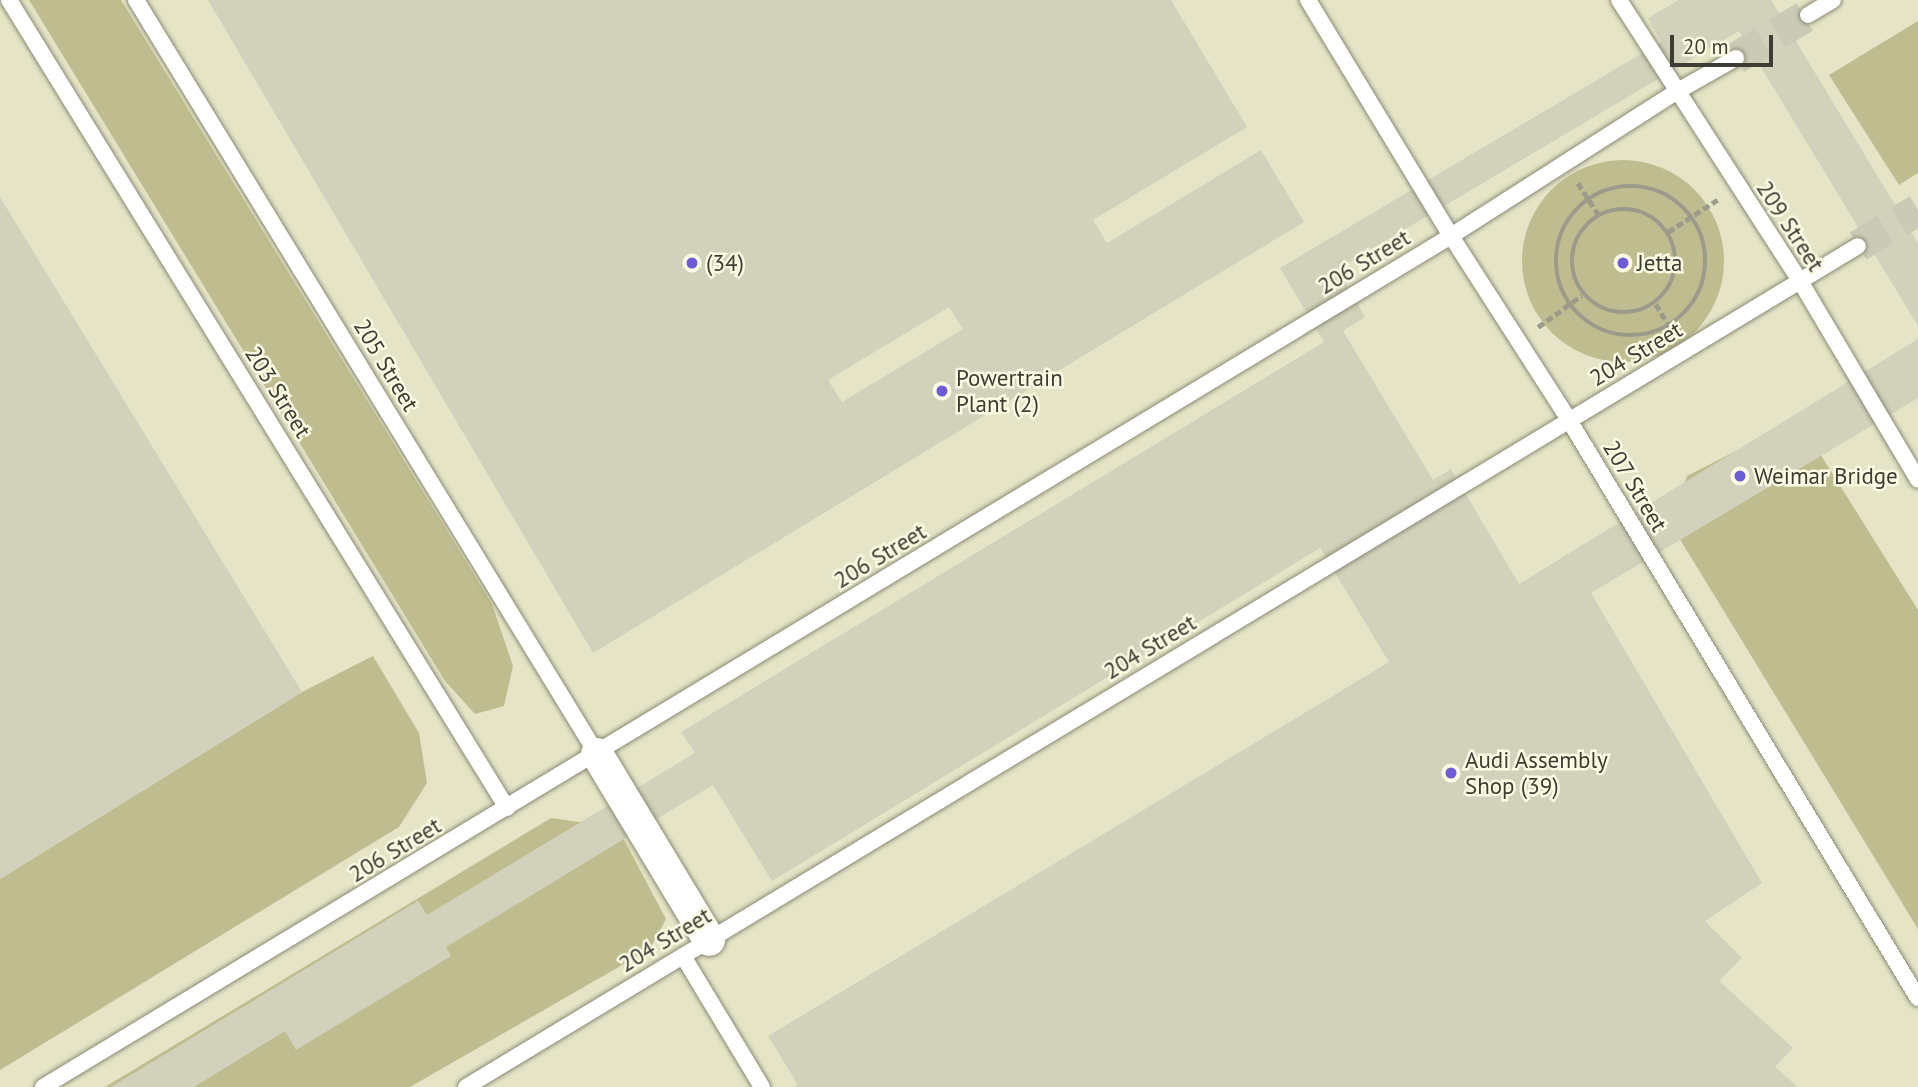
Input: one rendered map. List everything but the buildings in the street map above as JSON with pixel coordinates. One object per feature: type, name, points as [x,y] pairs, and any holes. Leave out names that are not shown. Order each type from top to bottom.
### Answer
[{"type":"street","points":[[597,754],[696,948]]},
{"type":"lane","name":"203 Street","points":[[9,0],[507,808]]},
{"type":"lane","name":"205 Street","points":[[136,0],[597,754]]},
{"type":"lane","name":"207 Street","points":[[1308,0],[1451,236],[1569,420],[1918,998]]},
{"type":"lane","name":"209 Street","points":[[1619,0],[1800,281],[1918,480]]},
{"type":"lane","points":[[1808,15],[1833,0]]},
{"type":"lane","name":"206 Street","points":[[43,1087],[1451,236],[1676,92],[1736,58]]},
{"type":"lane","name":"204 Street","points":[[466,1087],[1858,246]]},
{"type":"lane","points":[[696,948],[762,1087]]},
{"type":"path","points":[[1565,163],[1598,214]]},
{"type":"path","points":[[1624,185],[1663,192],[1692,217],[1705,245],[1706,277],[1693,305],[1670,327],[1634,337],[1597,329],[1568,304],[1555,267],[1562,228],[1588,198],[1624,185]]},
{"type":"path","points":[[1668,232],[1738,186]]},
{"type":"path","points":[[1623,208],[1649,214],[1668,232],[1676,251],[1676,271],[1669,289],[1656,304],[1631,314],[1604,311],[1582,295],[1570,267],[1574,246],[1576,236],[1598,214],[1623,208]]},
{"type":"path","points":[[1519,342],[1582,295]]},
{"type":"shaded area","points":[[0,0],[1918,0],[1918,1087],[0,1087]]},
{"type":"shaded area","points":[[29,0],[121,0],[492,604],[513,666],[504,706],[475,714],[445,681]]},
{"type":"shaded area","points":[[1918,21],[1918,173],[1899,185],[1829,75]]},
{"type":"shaded area","points":[[1623,160],[1662,168],[1679,177],[1694,190],[1707,205],[1716,222],[1724,261],[1716,300],[1707,317],[1694,332],[1679,345],[1662,354],[1623,362],[1584,354],[1567,345],[1552,332],[1539,317],[1530,300],[1522,261],[1530,222],[1539,205],[1552,190],[1567,177],[1584,168]]},
{"type":"shaded area","points":[[1773,432],[1807,433],[1918,610],[1918,929],[1670,523],[1687,476]]},
{"type":"shaded area","points":[[373,656],[419,733],[427,783],[399,827],[0,1070],[0,879],[302,692]]},
{"type":"shaded area","points":[[551,818],[586,823],[622,836],[666,919],[650,949],[410,1087],[105,1087]]},
{"type":"tunnel","points":[[1736,58],[1808,15]]},
{"type":"tunnel","points":[[1858,246],[1918,210]]},
{"type":"place","name":"(34)","points":[[692,263]]},
{"type":"place","name":"Jetta","points":[[1623,263]]},
{"type":"place","name":"Powertrain Plant (2)","points":[[942,391]]},
{"type":"place","name":"Weimar Bridge","points":[[1740,476]]},
{"type":"place","name":"Audi Assembly Shop (39)","points":[[1451,773]]}]
